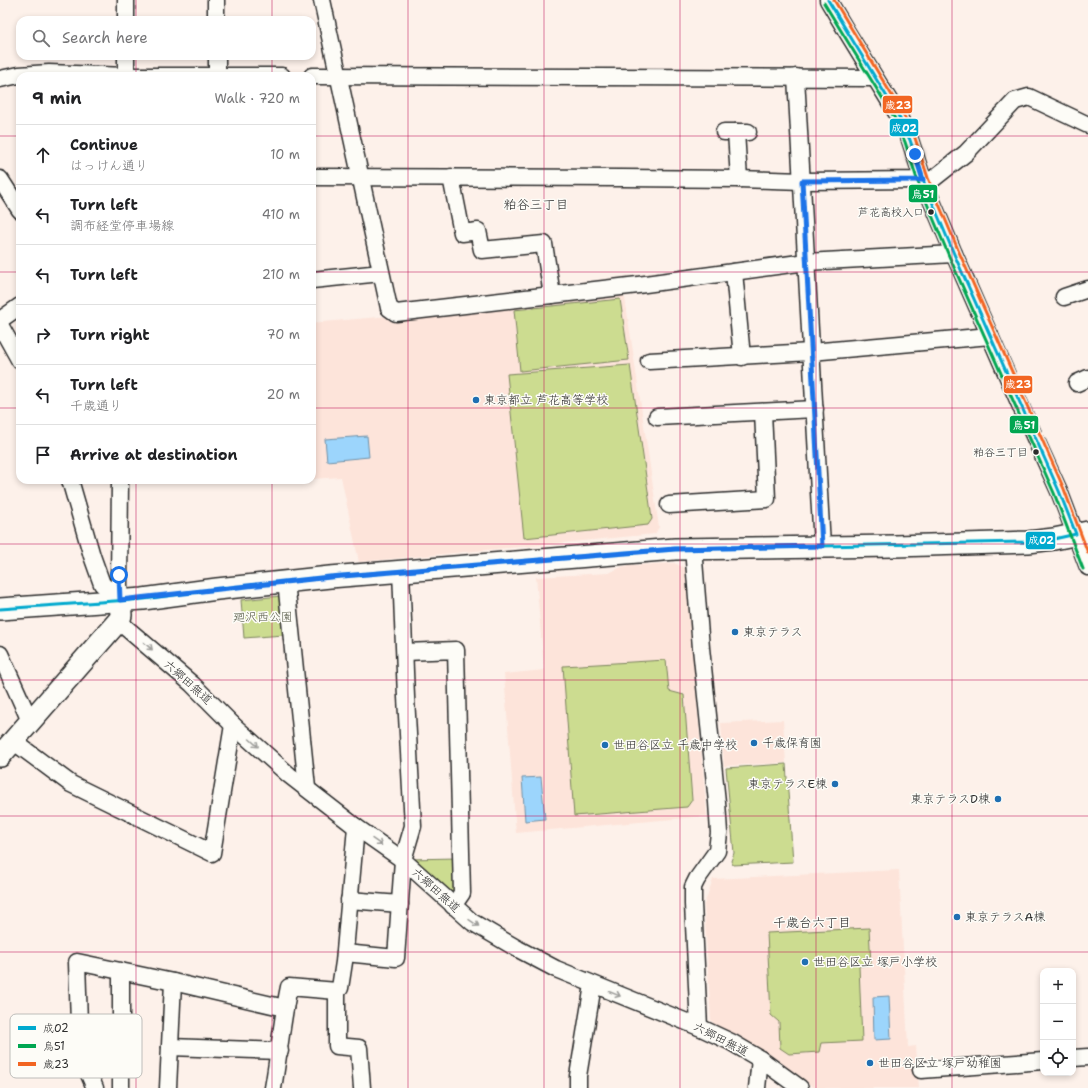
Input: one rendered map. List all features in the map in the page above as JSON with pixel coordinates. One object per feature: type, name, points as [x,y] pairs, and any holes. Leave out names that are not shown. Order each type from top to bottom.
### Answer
[{"type":"main road","points":[[0,609],[120,600],[286,581],[693,548],[895,546],[1028,542],[1054,539],[1082,533]]},
{"type":"main road","points":[[7,748],[118,621],[121,615],[120,600]]},
{"type":"street","points":[[126,0],[126,16]]},
{"type":"street","points":[[216,0],[216,16]]},
{"type":"street","points":[[322,0],[389,308],[396,313],[638,285],[806,262],[954,254]]},
{"type":"street","points":[[828,0],[904,126],[923,180],[954,254],[1059,491],[1082,533],[1088,567]]},
{"type":"street","points":[[126,60],[126,72]]},
{"type":"street","points":[[216,60],[217,72]]},
{"type":"street","points":[[0,79],[16,76]]},
{"type":"street","points":[[316,76],[875,78]]},
{"type":"street","points":[[796,77],[822,546]]},
{"type":"street","points":[[316,177],[738,179],[802,181],[923,180],[933,179],[966,153],[1015,101],[1030,97],[1088,125]]},
{"type":"street","points":[[736,132],[738,179]]},
{"type":"street","points":[[451,177],[462,233],[478,231],[482,250],[544,244],[552,295]]},
{"type":"street","points":[[0,179],[16,204]]},
{"type":"street","points":[[734,272],[742,357]]},
{"type":"street","points":[[316,280],[381,273]]},
{"type":"street","points":[[1064,297],[1088,289]]},
{"type":"street","points":[[0,320],[16,309]]},
{"type":"street","points":[[0,325],[16,354]]},
{"type":"street","points":[[649,361],[811,352],[990,336]]},
{"type":"street","points":[[657,417],[814,409]]},
{"type":"street","points":[[669,505],[767,499],[763,412]]},
{"type":"street","points":[[71,484],[92,556],[102,584],[120,600]]},
{"type":"street","points":[[120,484],[120,600]]},
{"type":"street","points":[[693,548],[700,640],[719,833],[717,851],[693,887],[699,1027]]},
{"type":"street","points":[[345,953],[396,958],[402,860],[413,826],[401,571]]},
{"type":"street","points":[[286,581],[307,788]]},
{"type":"street","name":"六郷田無道","points":[[118,621],[192,684],[289,775],[356,827],[402,860],[472,922],[556,969],[699,1027],[731,1042],[800,1088]]},
{"type":"street","points":[[405,652],[456,650],[462,893],[453,906]]},
{"type":"street","points":[[0,654],[30,721]]},
{"type":"street","points":[[7,748],[71,784],[212,853],[233,724]]},
{"type":"street","points":[[356,827],[345,953],[340,988],[337,991],[337,1046],[359,1048],[362,1088]]},
{"type":"street","points":[[349,900],[400,904]]},
{"type":"street","points":[[79,1014],[77,962],[173,982],[285,1008]]},
{"type":"street","points":[[121,971],[121,1014]]},
{"type":"street","points":[[168,1088],[173,982]]},
{"type":"street","points":[[578,1088],[578,1076],[593,985]]},
{"type":"street","points":[[274,1088],[289,986],[337,991]]},
{"type":"street","points":[[170,1047],[280,1051]]},
{"type":"street","points":[[1076,1058],[1088,1057]]},
{"type":"street","points":[[757,1088],[760,1060]]},
{"type":"street","points":[[921,1070],[1040,1061]]},
{"type":"street","points":[[91,1078],[95,1088]]},
{"type":"shaded area","name":"東京都立 芦花高等学校","points":[[622,295],[625,298],[659,527],[655,534],[359,562],[341,477],[316,479],[316,323]]},
{"type":"shaded area","name":"世田谷区立 千歳中学校","points":[[674,563],[685,568],[707,816],[516,833],[504,674],[544,670],[536,577],[608,573],[624,566]]},
{"type":"shaded area","name":"千歳保育園","points":[[783,720],[786,763],[724,766],[721,723]]},
{"type":"shaded area","name":"世田谷区立 塚戸小学校","points":[[899,870],[908,1047],[916,1046],[919,1088],[815,1088],[776,1059],[714,1024],[711,1020],[704,905],[713,879]]},
{"type":"green space","points":[[620,299],[629,360],[520,371],[514,310]]},
{"type":"green space","points":[[630,365],[652,519],[648,525],[524,538],[507,374]]},
{"type":"green space","name":"廻沢西公園","points":[[281,596],[284,635],[244,638],[241,600]]},
{"type":"green space","points":[[666,660],[669,691],[684,695],[692,800],[687,807],[574,816],[563,666]]},
{"type":"green space","points":[[786,764],[793,862],[733,865],[731,861],[734,853],[726,768]]},
{"type":"green space","points":[[457,858],[459,892],[452,900],[408,859]]},
{"type":"green space","points":[[869,928],[871,965],[859,966],[862,1041],[821,1043],[819,1052],[789,1054],[780,1048],[779,1022],[771,1015],[767,933]]},
{"type":"water","points":[[367,436],[369,457],[327,461],[325,439]]},
{"type":"water","points":[[541,777],[545,819],[525,821],[522,778]]},
{"type":"water","points":[[889,996],[891,1039],[874,1040],[873,997]]},
{"type":"transit line","name":"成02","points":[[0,609],[143,599],[217,589],[330,577],[675,549],[1028,542],[1054,539],[1076,534],[1059,491],[954,254],[923,180],[910,140],[898,115],[828,0]]},
{"type":"transit line","name":"歳23","points":[[834,0],[902,112],[915,138],[928,178],[959,252],[1064,489],[1088,553]]},
{"type":"transit line","name":"烏51","points":[[824,3],[894,117],[905,142],[918,182],[949,256],[1054,493],[1083,569]]},
{"type":"place","name":"芦花高校入口","points":[[931,212]]},
{"type":"place","name":"東京都立 芦花高等学校","points":[[476,400]]},
{"type":"place","name":"粕谷三丁目","points":[[1036,452]]},
{"type":"place","name":"東京テラス","points":[[735,632]]},
{"type":"place","name":"千歳保育園","points":[[754,743]]},
{"type":"place","name":"世田谷区立 千歳中学校","points":[[605,745]]},
{"type":"place","name":"東京テラスE棟","points":[[835,784]]},
{"type":"place","name":"東京テラスD棟","points":[[998,799]]},
{"type":"place","name":"東京テラスA棟","points":[[957,917]]},
{"type":"place","name":"世田谷区立 塚戸小学校","points":[[805,962]]},
{"type":"place","name":"世田谷区立 塚戸幼稚園","points":[[870,1063]]},
{"type":"district","name":"粕谷三丁目","points":[[536,204]]},
{"type":"district","name":"千歳台六丁目","points":[[812,922]]},
{"type":"route","points":[[119,575],[120,600],[286,581],[675,549],[822,546],[802,181],[923,180],[915,154]]}]
